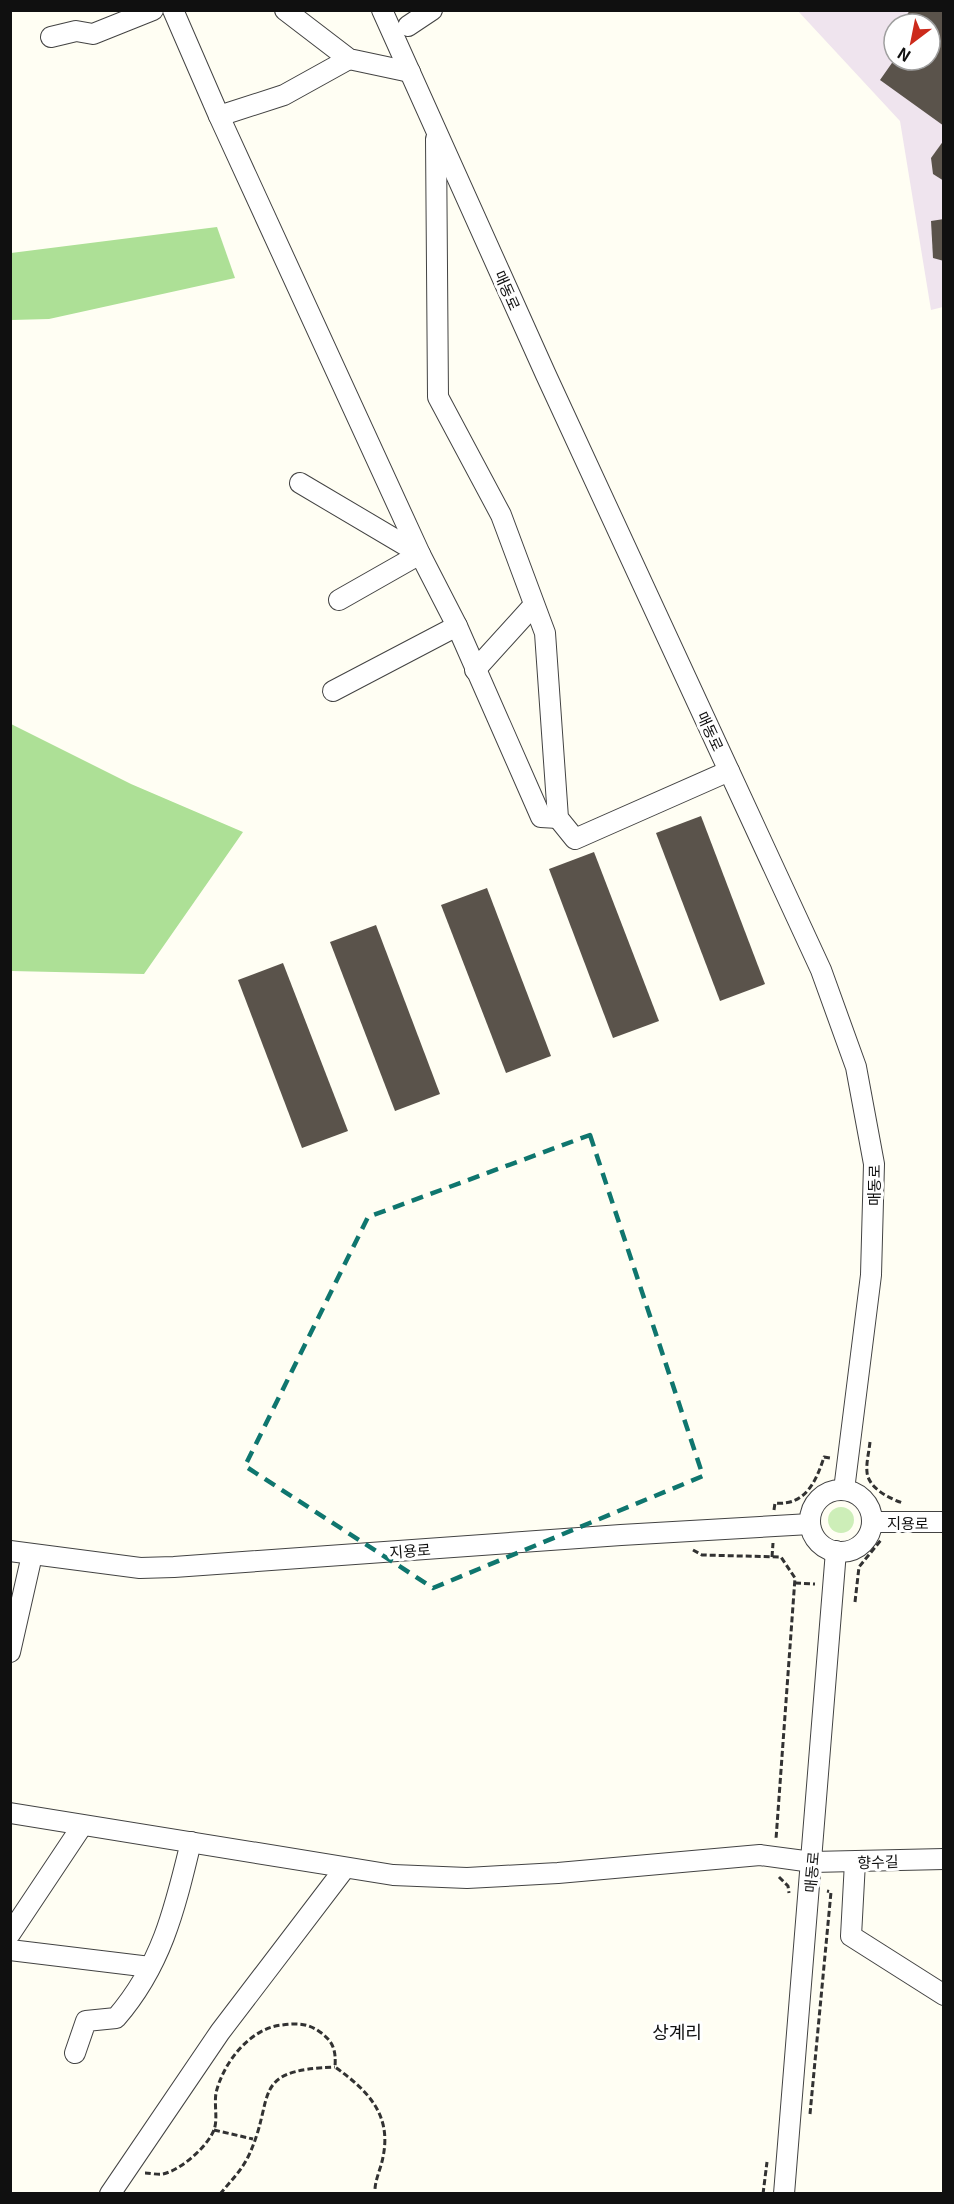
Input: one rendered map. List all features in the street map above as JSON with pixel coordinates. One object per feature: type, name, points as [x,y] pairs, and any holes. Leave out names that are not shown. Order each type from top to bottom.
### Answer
[{"type":"street","points":[[51,37],[76,31],[93,34],[153,10]]},
{"type":"street","points":[[173,10],[219,116],[420,554],[457,626],[541,817],[558,818]]},
{"type":"street","points":[[285,10],[349,59],[410,72]]},
{"type":"street","name":"매동로","points":[[382,10],[821,970],[856,1067],[874,1164],[871,1275],[844,1490]]},
{"type":"street","points":[[408,26],[432,10]]},
{"type":"street","points":[[219,116],[284,95],[349,59]]},
{"type":"street","points":[[436,130],[438,397],[501,514],[533,606],[545,633],[558,818],[575,839],[729,771]]},
{"type":"street","points":[[300,483],[420,554]]},
{"type":"street","points":[[339,600],[420,554]]},
{"type":"street","points":[[475,670],[533,606]]},
{"type":"street","points":[[333,691],[457,626]]},
{"type":"street","points":[[844,1490],[863,1498],[878,1530],[868,1536],[862,1544],[849,1551],[836,1551],[819,1543],[810,1524],[811,1513],[819,1499],[828,1493],[844,1490]]},
{"type":"street","name":"지용로","points":[[878,1530],[944,1522]]},
{"type":"street","name":"지용로","points":[[10,1551],[140,1568],[174,1567],[810,1524]]},
{"type":"street","name":"매동로","points":[[784,2193],[836,1551]]},
{"type":"street","points":[[10,1652],[32,1555]]},
{"type":"street","name":"향수길","points":[[10,1813],[393,1875],[466,1878],[558,1873],[760,1855],[812,1862],[944,1859]]},
{"type":"street","points":[[10,1934],[82,1826]]},
{"type":"street","points":[[75,2054],[86,2021],[116,2018],[165,1941],[191,1842]]},
{"type":"street","points":[[855,1862],[851,1936],[944,1995]]},
{"type":"street","points":[[110,2193],[220,2032],[345,1868]]},
{"type":"street","points":[[10,1950],[150,1967]]},
{"type":"path","points":[[772,1557],[774,1503],[783,1504],[801,1499],[816,1481],[824,1457],[868,1463]]},
{"type":"path","points":[[855,1602],[858,1567],[878,1542],[878,1530]]},
{"type":"path","points":[[690,1548],[702,1555],[781,1557],[795,1578],[775,1873],[788,1886],[790,1896]]},
{"type":"path","points":[[125,2171],[162,2174],[182,2165],[214,2130],[216,2092],[244,2044],[256,2032],[277,2025],[298,2023],[315,2028],[328,2038],[336,2050],[336,2067]]},
{"type":"path","points":[[220,2193],[248,2156],[264,2100],[275,2082],[287,2072],[302,2068],[336,2067],[366,2090],[378,2108],[385,2134],[384,2155],[375,2193]]},
{"type":"path","points":[[214,2130],[253,2139]]},
{"type":"path","points":[[764,2193],[767,2158]]},
{"type":"highlighted area","points":[[590,1135],[703,1476],[433,1588],[245,1466],[368,1217]]},
{"type":"shaded area","points":[[798,11],[943,11],[943,307],[931,310],[900,121]]},
{"type":"green space","points":[[217,227],[235,278],[49,319],[11,320],[11,253]]},
{"type":"green space","points":[[11,724],[131,784],[243,832],[144,974],[11,971]]},
{"type":"green space","points":[[841,1507],[850,1511],[854,1520],[850,1529],[841,1533],[832,1529],[828,1520],[832,1511]]},
{"type":"building","points":[[910,10],[944,10],[944,126],[880,80],[886,72],[942,72],[942,12],[909,12]]},
{"type":"building","points":[[944,140],[944,181],[933,174],[931,158]]},
{"type":"building","points":[[944,219],[944,261],[933,258],[931,221]]},
{"type":"building","points":[[701,816],[765,984],[720,1001],[656,833]]},
{"type":"building","points":[[594,852],[659,1021],[613,1038],[549,869]]},
{"type":"building","points":[[487,888],[551,1056],[506,1073],[441,905]]},
{"type":"building","points":[[376,925],[440,1094],[395,1111],[330,942]]},
{"type":"building","points":[[283,963],[348,1131],[302,1148],[238,980]]},
{"type":"district","name":"상계리","points":[[677,2031]]}]
